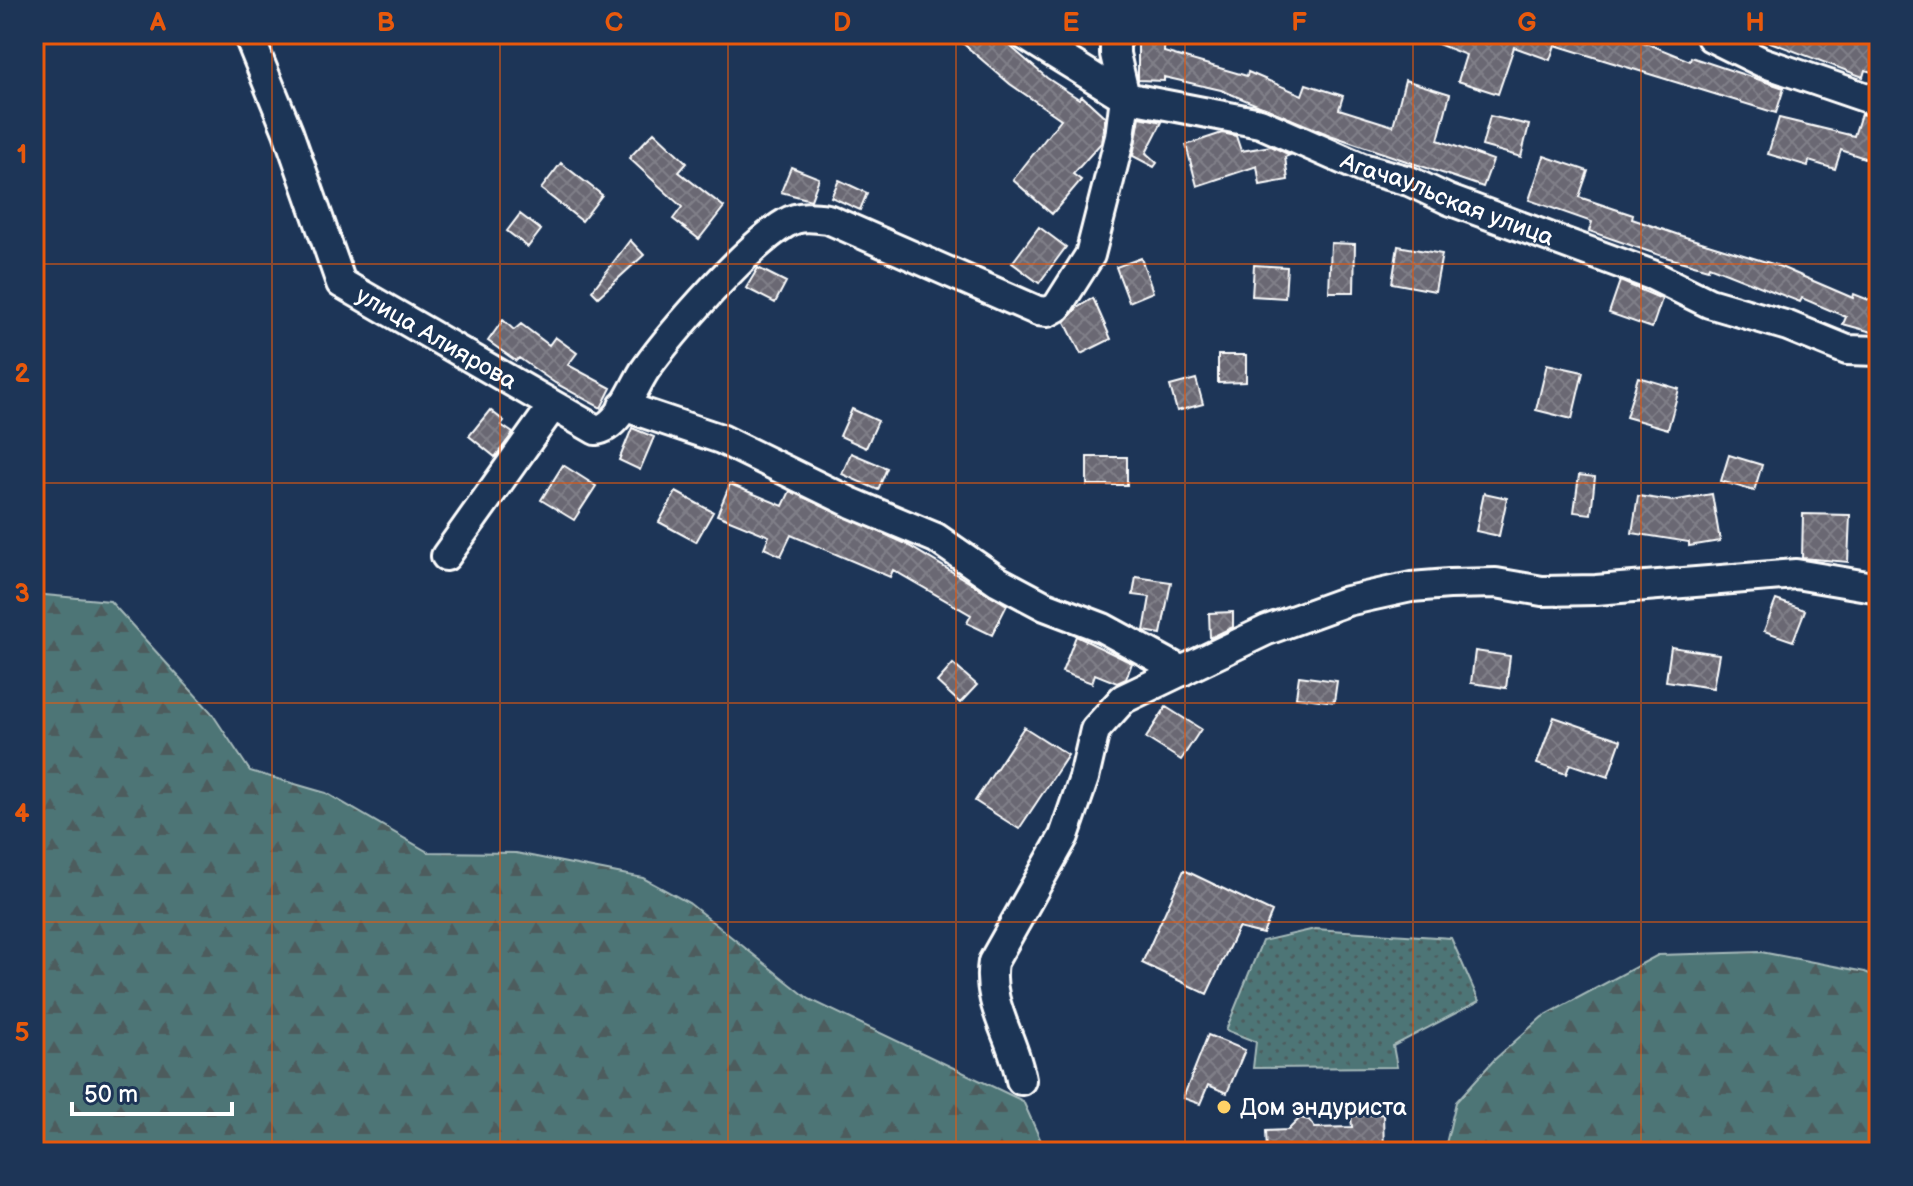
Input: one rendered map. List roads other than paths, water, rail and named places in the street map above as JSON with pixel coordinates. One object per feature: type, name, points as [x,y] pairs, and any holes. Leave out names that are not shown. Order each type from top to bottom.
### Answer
[{"type":"street","name":"улица Алиярова","points":[[248,34],[288,132],[341,283],[596,430],[611,424],[623,406]]},
{"type":"street","name":"Агачаульская улица","points":[[1023,34],[1125,97],[1260,123],[1362,168],[1409,181],[1449,200],[1652,275],[1709,303],[1788,326],[1847,350],[1879,351]]},
{"type":"street","points":[[1115,34],[1115,54],[1125,97],[1120,137],[1090,255],[1057,307],[1048,312],[1038,311],[828,219],[809,216],[788,221],[757,244],[647,368],[623,406],[721,439],[852,503],[936,538],[998,581],[1045,606],[1103,628],[1182,671]]},
{"type":"street","points":[[1708,35],[1762,62],[1879,102]]},
{"type":"street","points":[[446,556],[552,407]]},
{"type":"street","points":[[1021,1080],[1017,1056],[993,1002],[990,980],[993,962],[1064,836],[1084,778],[1095,730],[1123,699],[1316,609],[1411,587],[1496,583],[1542,591],[1650,588],[1715,578],[1796,574],[1879,588]]},
{"type":"place","name":"Дом эндуриста","points":[[1224,1107]]}]
